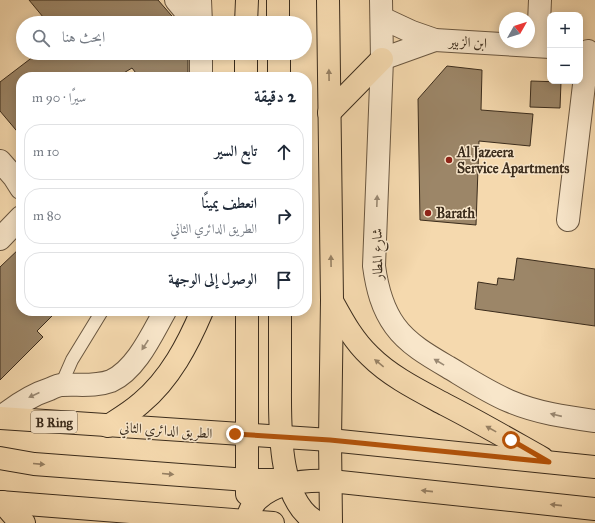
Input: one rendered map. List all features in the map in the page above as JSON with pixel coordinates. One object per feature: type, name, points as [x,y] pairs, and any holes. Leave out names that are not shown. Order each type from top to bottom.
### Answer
[{"type":"main road","points":[[246,16],[247,0]]},
{"type":"main road","points":[[278,0],[278,16]]},
{"type":"main road","points":[[328,0],[332,300],[330,440],[331,523]]},
{"type":"main road","points":[[329,113],[382,59]]},
{"type":"main road","points":[[246,60],[246,72]]},
{"type":"main road","points":[[279,60],[279,72]]},
{"type":"main road","points":[[332,300],[344,323],[358,344],[384,367],[420,390],[549,462]]},
{"type":"main road","points":[[108,426],[142,402],[154,391],[179,359],[200,316]]},
{"type":"main road","points":[[246,522],[248,435],[247,316]]},
{"type":"main road","points":[[280,316],[280,437],[286,483],[284,523]]},
{"type":"main road","name":"الطريق الدائري الثاني","points":[[0,418],[330,440],[595,467]]},
{"type":"main road","points":[[248,435],[259,440],[272,451],[286,483],[303,511],[314,521],[319,523]]},
{"type":"main road","points":[[246,522],[254,504],[258,499],[269,491],[315,467],[324,456],[330,440]]},
{"type":"main road","points":[[0,458],[34,464],[286,483],[331,481],[595,509]]},
{"type":"main road","points":[[1,502],[273,523]]},
{"type":"main road","points":[[1,502],[15,517],[24,523]]},
{"type":"street","points":[[176,0],[189,16]]},
{"type":"street","points":[[200,0],[201,16]]},
{"type":"street","points":[[540,0],[544,47]]},
{"type":"street","name":"ابن الزبير","points":[[381,9],[412,32],[434,40],[544,47]]},
{"type":"street","name":"شارع المطار","points":[[381,9],[382,59],[374,266],[380,298],[387,313],[406,338],[430,356],[482,388],[509,401],[536,411],[595,421]]},
{"type":"street","name":"ابن الزبير","points":[[382,59],[434,40]]},
{"type":"street","points":[[568,220],[588,51]]},
{"type":"street","points":[[201,60],[201,72]]},
{"type":"street","points":[[0,161],[16,180]]},
{"type":"street","points":[[0,239],[16,224]]},
{"type":"street","points":[[0,418],[17,404],[31,396],[61,385],[96,385],[111,381],[125,371],[137,357],[162,316]]},
{"type":"lane","points":[[61,385],[72,360],[99,316]]},
{"type":"building","points":[[29,0],[158,0],[172,16],[42,16]]},
{"type":"building","points":[[29,60],[188,60],[188,72],[135,72],[132,68],[125,72],[16,72],[16,130],[0,111],[0,82]]},
{"type":"building","name":"Al Jazeera Service Apartments","points":[[447,66],[482,70],[481,110],[533,114],[530,146],[479,141],[476,225],[420,220],[418,99]]},
{"type":"building","points":[[531,81],[547,82],[547,84],[561,84],[560,108],[530,107]]},
{"type":"building","points":[[16,252],[16,316],[52,316],[37,331],[43,337],[0,380],[0,267]]},
{"type":"building","points":[[517,258],[595,269],[595,326],[475,309],[478,282],[497,285],[498,278],[514,280]]},
{"type":"place","name":"Al Jazeera Service Apartments","points":[[449,160]]},
{"type":"place","name":"Barath","points":[[428,213]]},
{"type":"route","points":[[235,434],[330,440],[549,462],[511,440]]}]
